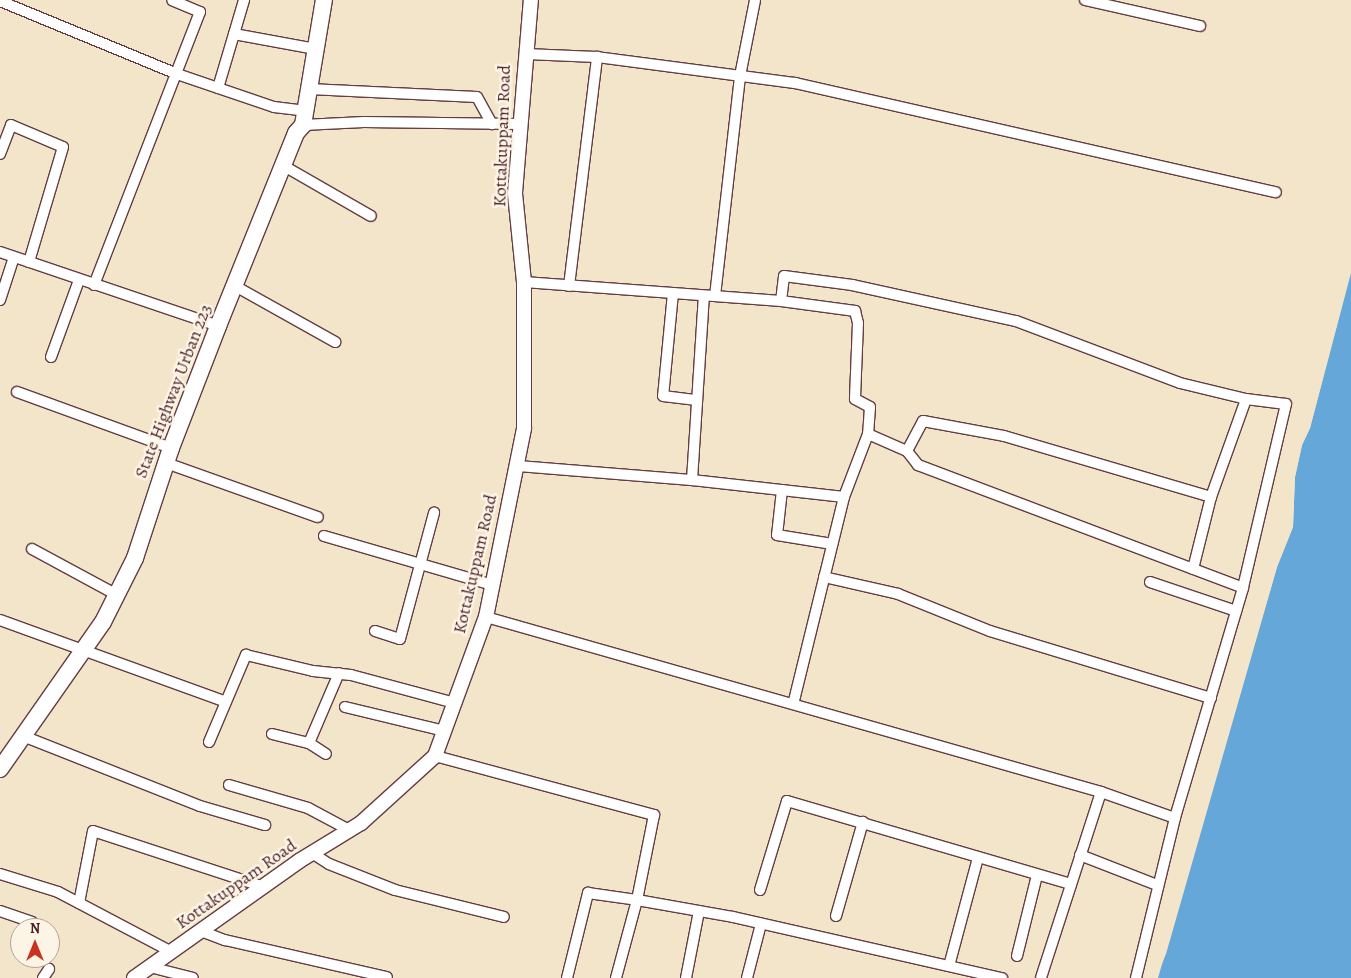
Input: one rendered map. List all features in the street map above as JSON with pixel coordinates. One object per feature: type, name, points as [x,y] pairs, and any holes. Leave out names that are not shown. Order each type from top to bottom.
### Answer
[{"type":"main road","name":"State Highway Urban 223","points":[[0,769],[103,622],[136,558],[168,456],[296,133],[305,118],[324,0]]},
{"type":"street","points":[[94,285],[200,12],[172,0]]},
{"type":"street","points":[[218,88],[244,0]]},
{"type":"street","name":"Kottakuppam Road","points":[[134,978],[312,853],[349,830],[436,756],[486,617],[524,428],[524,282],[515,193],[525,54],[531,0]]},
{"type":"street","points":[[715,296],[740,76],[755,0]]},
{"type":"street","points":[[1085,0],[1200,26]]},
{"type":"street","points":[[1,2],[177,74],[305,118],[364,122],[520,124]]},
{"type":"street","points":[[234,34],[316,49]]},
{"type":"street","points":[[525,54],[597,57],[795,83],[1276,192]]},
{"type":"street","points":[[570,286],[597,57]]},
{"type":"street","points":[[309,88],[477,97],[492,124]]},
{"type":"street","points":[[0,154],[11,125],[63,147],[28,262]]},
{"type":"street","points":[[284,166],[372,216]]},
{"type":"street","points":[[0,252],[218,326]]},
{"type":"street","points":[[0,300],[14,257]]},
{"type":"street","points":[[781,301],[784,276],[852,284],[1016,321],[1180,383],[1246,400],[1286,404],[1243,588],[1175,818],[1157,885],[1136,978]]},
{"type":"street","points":[[51,357],[79,280]]},
{"type":"street","points":[[524,282],[781,301],[855,311],[855,399],[870,407],[868,434],[844,497],[793,704]]},
{"type":"street","points":[[235,286],[335,342]]},
{"type":"street","points":[[673,293],[663,396],[697,400]]},
{"type":"street","points":[[692,480],[704,296]]},
{"type":"street","points":[[17,392],[318,517]]},
{"type":"street","points":[[1193,569],[1211,497],[1246,400]]},
{"type":"street","points":[[907,451],[923,421],[1004,436],[1211,497]]},
{"type":"street","points":[[868,434],[907,451],[918,466],[1243,588]]},
{"type":"street","points":[[517,466],[692,480],[844,497]]},
{"type":"street","points":[[782,490],[777,535],[832,544]]},
{"type":"street","points":[[375,631],[400,639],[434,513]]},
{"type":"street","points":[[324,536],[493,584]]},
{"type":"street","points":[[32,550],[117,595]]},
{"type":"street","points":[[824,578],[898,594],[990,632],[1211,698]]},
{"type":"street","points":[[1150,582],[1236,611]]},
{"type":"street","points":[[486,617],[1101,792],[1175,818]]},
{"type":"street","points":[[0,620],[226,702]]},
{"type":"street","points":[[209,742],[246,655],[339,673],[454,703]]},
{"type":"street","points":[[309,743],[339,673]]},
{"type":"street","points":[[345,707],[444,731]]},
{"type":"street","points":[[272,734],[309,743],[326,754]]},
{"type":"street","points":[[23,736],[200,806],[265,825]]},
{"type":"street","points":[[436,756],[654,815],[637,900],[616,978]]},
{"type":"street","points":[[229,785],[308,808],[349,830]]},
{"type":"street","points":[[1041,978],[1101,792]]},
{"type":"street","points":[[760,890],[788,802],[863,822],[978,858],[1071,884]]},
{"type":"street","points":[[836,916],[863,822]]},
{"type":"street","points":[[79,903],[94,831],[264,887]]},
{"type":"street","points":[[312,853],[329,864],[395,890],[504,917]]},
{"type":"street","points":[[1080,856],[1157,885]]},
{"type":"street","points":[[949,966],[978,858]]},
{"type":"street","points":[[0,874],[58,892],[172,952]]},
{"type":"street","points":[[1017,956],[1037,875]]},
{"type":"street","points":[[567,978],[588,893],[699,911],[1002,978]]},
{"type":"street","points":[[0,911],[20,918]]},
{"type":"street","points":[[686,978],[699,911]]},
{"type":"street","points":[[747,978],[761,924]]},
{"type":"street","points":[[201,931],[225,940],[387,977]]},
{"type":"street","points":[[150,967],[193,978]]},
{"type":"street","points":[[43,978],[49,969]]},
{"type":"water","points":[[1351,273],[1351,978],[1158,978],[1277,567],[1293,527],[1295,477],[1302,445],[1310,428]]},
{"type":"pier","points":[[1351,271],[1310,428],[1302,445],[1295,477],[1293,527],[1277,567],[1166,954],[1156,978],[1274,567],[1291,526],[1292,477],[1299,445],[1308,427]]}]
